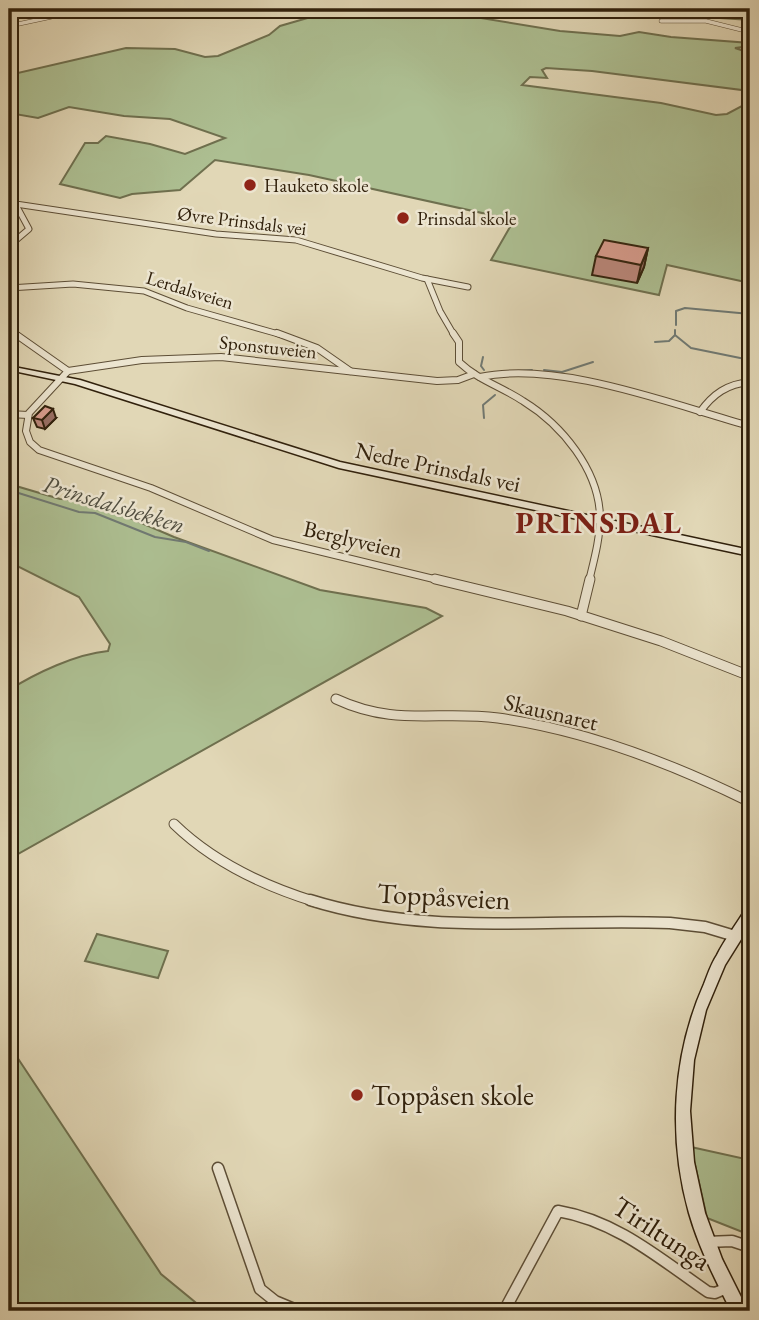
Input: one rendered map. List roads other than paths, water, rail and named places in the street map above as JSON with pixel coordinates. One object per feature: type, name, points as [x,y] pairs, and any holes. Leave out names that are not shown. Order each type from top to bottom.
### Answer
[{"type":"main road","points":[[11,13],[38,9]]},
{"type":"main road","points":[[11,13],[52,9]]},
{"type":"main road","name":"Nedre Prinsdals vei","points":[[9,368],[63,377],[333,464],[750,553]]},
{"type":"main road","points":[[740,1311],[706,1242],[690,1190],[684,1153],[682,1088],[698,1012],[735,936],[748,921]]},
{"type":"street","points":[[52,9],[59,11]]},
{"type":"street","points":[[9,26],[48,18],[59,11]]},
{"type":"street","points":[[661,21],[679,19],[709,22],[750,32]]},
{"type":"street","points":[[9,246],[29,229],[12,204]]},
{"type":"street","name":"Øvre Prinsdals vei","points":[[12,204],[216,234],[296,240],[427,279],[468,288]]},
{"type":"street","points":[[427,279],[440,311],[459,342],[459,362],[533,407],[570,444],[587,471],[597,501],[600,522],[581,615]]},
{"type":"street","name":"Lerdalsveien","points":[[9,288],[66,284],[141,290],[186,308],[283,335],[324,352],[350,371]]},
{"type":"street","points":[[9,329],[63,377],[28,415],[9,414]]},
{"type":"street","name":"Sponstuveien","points":[[63,377],[186,357],[246,359],[444,381],[477,375],[542,376],[597,383],[750,426]]},
{"type":"street","points":[[700,412],[722,389],[734,383],[750,382]]},
{"type":"street","name":"Berglyveien","points":[[28,415],[27,438],[37,449],[151,488],[273,540],[536,602],[661,641],[750,676]]},
{"type":"street","name":"Skausnaret","points":[[336,699],[359,709],[399,719],[471,716],[545,727],[651,759],[750,802]]},
{"type":"street","name":"Toppåsveien","points":[[174,824],[192,844],[267,885],[319,905],[354,913],[391,920],[438,923],[662,924],[715,929],[735,936]]},
{"type":"street","points":[[218,1168],[260,1289],[275,1301],[299,1311]]},
{"type":"street","name":"Tiriltunga","points":[[504,1311],[558,1211],[587,1215],[607,1224],[708,1292],[715,1293],[727,1288]]},
{"type":"street","points":[[706,1242],[732,1241],[750,1247]]},
{"type":"waterway","points":[[9,17],[49,13]]},
{"type":"waterway","points":[[676,325],[676,311],[685,308],[750,314]]},
{"type":"waterway","points":[[675,330],[675,335]]},
{"type":"waterway","points":[[655,342],[669,341],[675,335]]},
{"type":"waterway","points":[[675,335],[691,348],[750,360]]},
{"type":"waterway","points":[[483,357],[481,366],[484,370]]},
{"type":"waterway","points":[[544,370],[562,372],[593,362]]},
{"type":"waterway","points":[[517,371],[532,370]]},
{"type":"waterway","points":[[484,418],[483,405],[495,395]]},
{"type":"waterway","name":"Prinsdalsbekken","points":[[9,490],[79,512],[95,513],[155,537],[186,542],[209,551]]},
{"type":"place","name":"Hauketo skole","points":[[250,185]]},
{"type":"place","name":"Prinsdal skole","points":[[403,218]]},
{"type":"place","name":"Toppåsen skole","points":[[357,1095]]},
{"type":"district","name":"PRINSDAL","points":[[599,522]]}]
